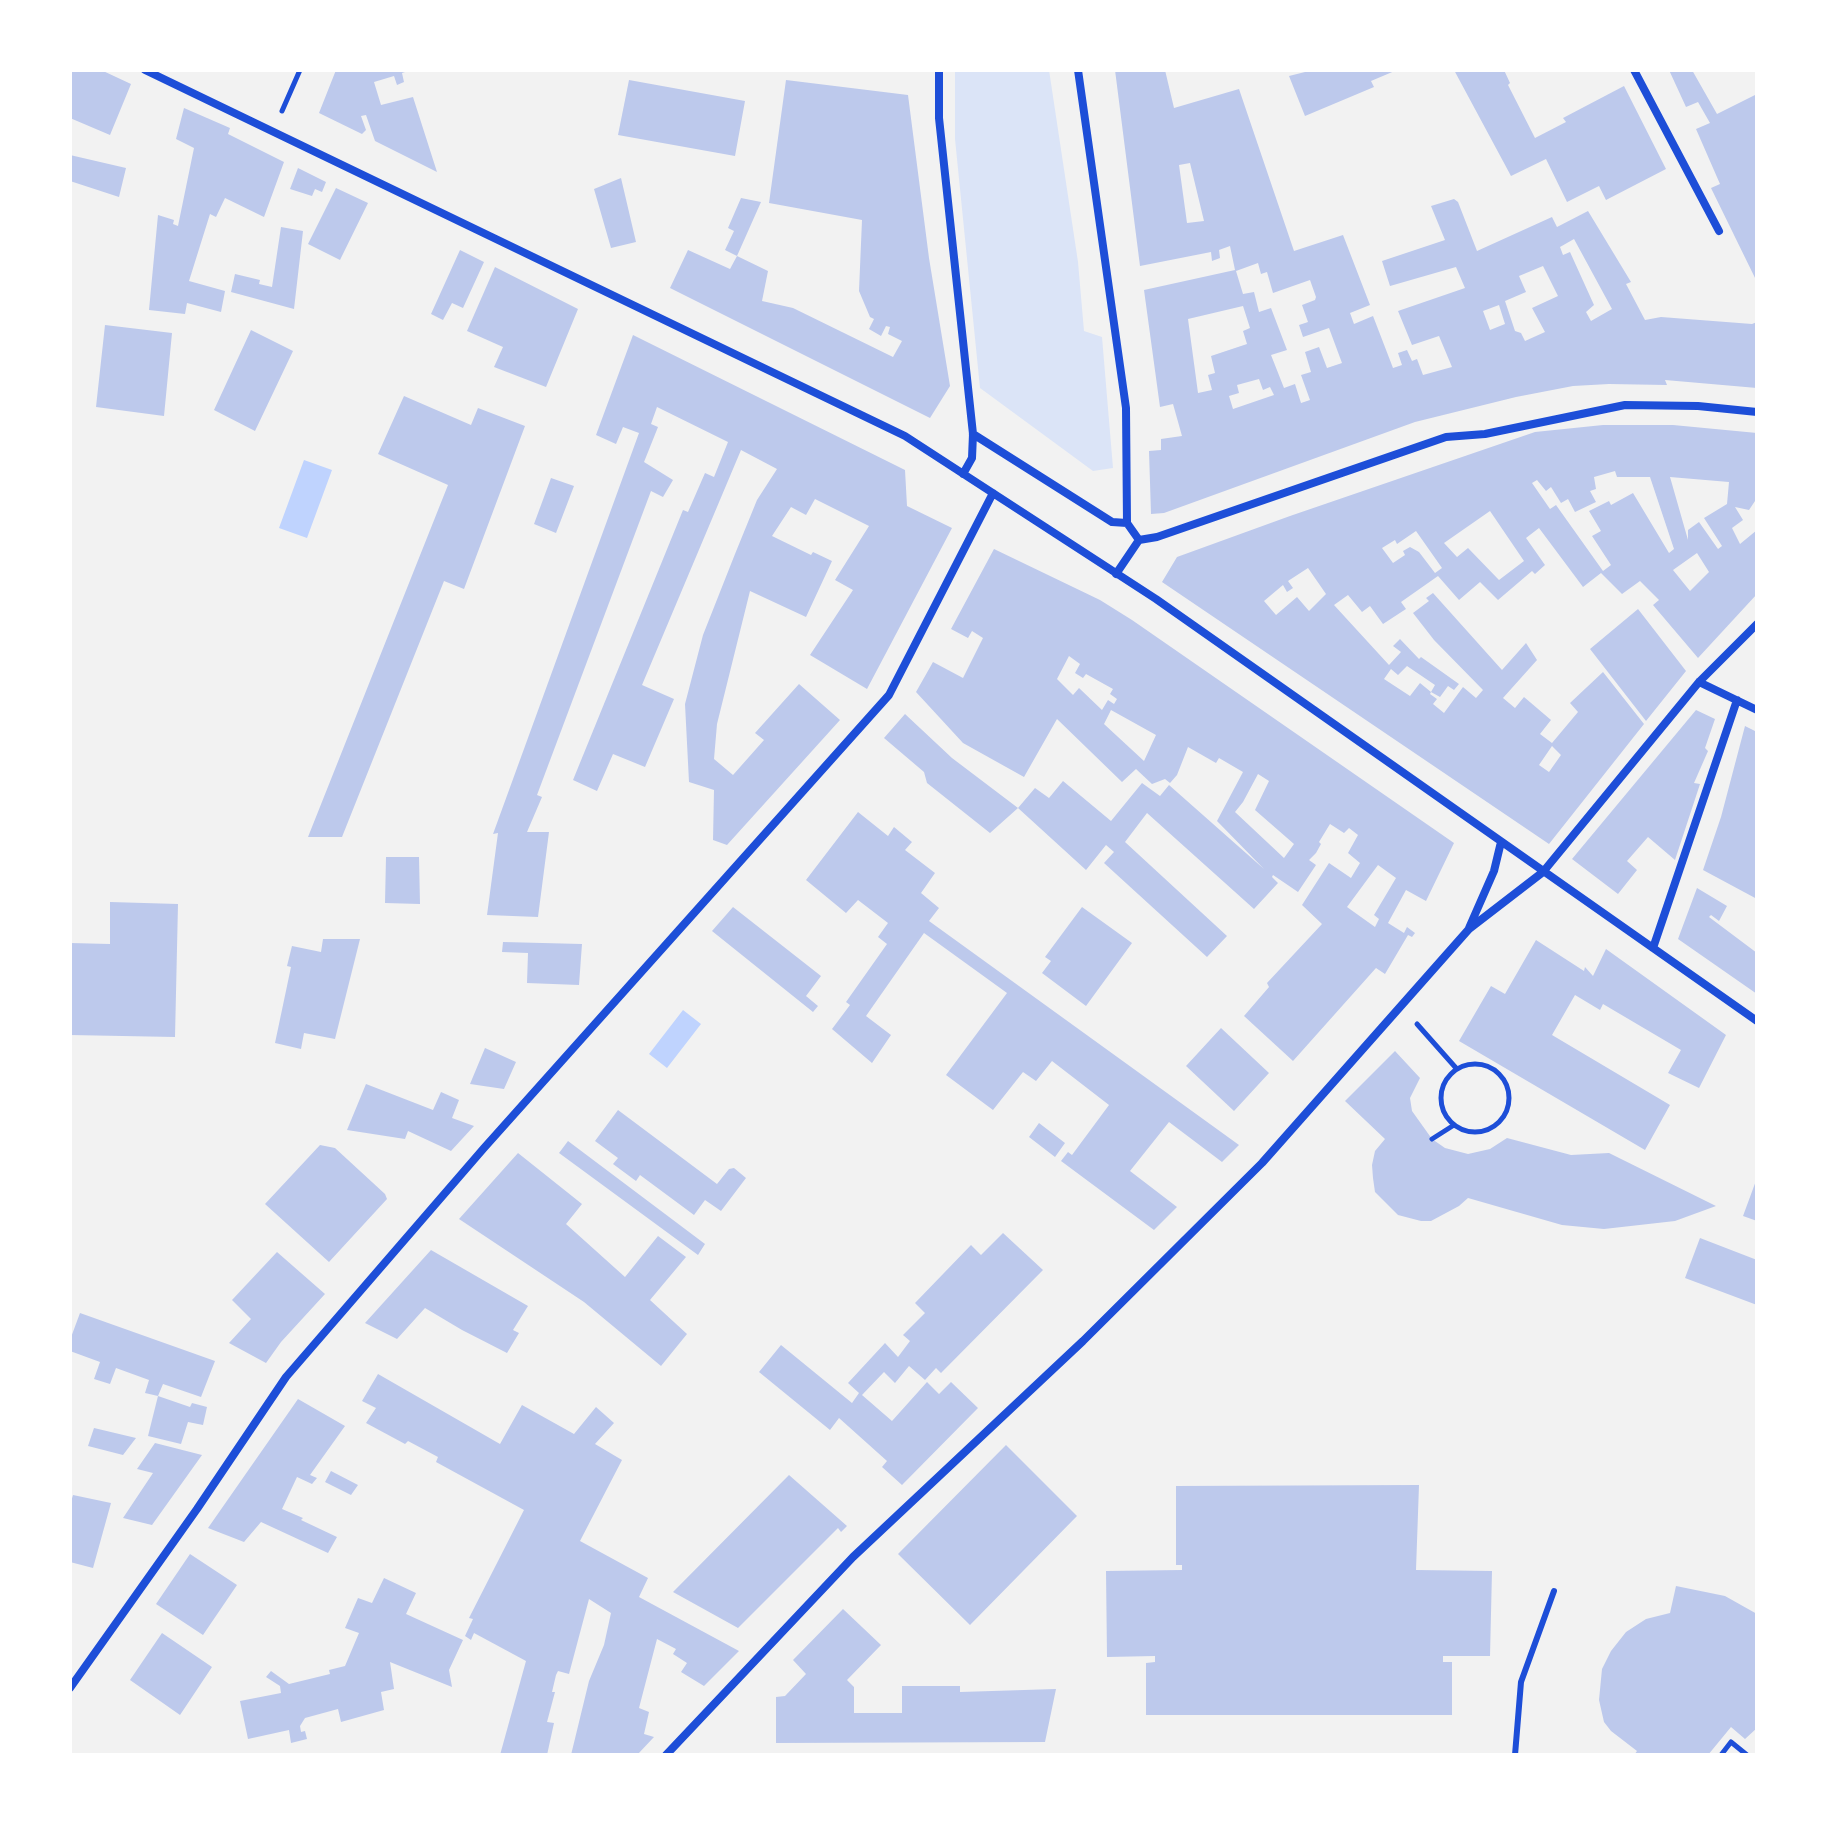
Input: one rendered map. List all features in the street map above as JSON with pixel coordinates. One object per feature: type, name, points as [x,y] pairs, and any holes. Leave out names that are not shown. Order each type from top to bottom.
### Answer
[{"type":"street","points":[[145,70],[905,436],[1116,574],[1757,1021]]},
{"type":"street","points":[[939,70],[939,118],[973,434],[972,458],[963,474]]},
{"type":"street","points":[[1078,70],[1126,408],[1127,523],[1139,540]]},
{"type":"street","points":[[1634,70],[1719,231]]},
{"type":"street","points":[[1116,574],[1139,540],[1157,537],[1446,437],[1485,434],[1625,405],[1698,406],[1757,412]]},
{"type":"street","points":[[973,434],[1112,522],[1127,523]]},
{"type":"street","points":[[70,1688],[286,1377],[494,1136],[889,695],[993,493]]},
{"type":"street","points":[[666,1755],[853,1557],[1083,1341],[1262,1163],[1469,929],[1543,872],[1699,682],[1757,624]]},
{"type":"street","points":[[1699,682],[1757,710]]},
{"type":"street","points":[[1653,948],[1737,700]]},
{"type":"street","points":[[1469,929],[1494,871],[1501,842]]},
{"type":"lane","points":[[1515,1755],[1521,1682],[1554,1591]]},
{"type":"path","points":[[274,130],[300,70]]},
{"type":"path","points":[[1400,1005],[1456,1068]]},
{"type":"path","points":[[1476,1063],[1488,1066],[1505,1081],[1509,1104],[1505,1115],[1487,1130],[1475,1132],[1454,1125],[1442,1108],[1440,1097],[1448,1076],[1456,1068],[1476,1063]]},
{"type":"path","points":[[1432,1139],[1454,1125]]},
{"type":"path","points":[[1721,1755],[1731,1742],[1747,1755]]},
{"type":"shaded area","points":[[955,70],[1049,70],[1078,262],[1084,331],[1102,337],[1113,468],[1093,471],[980,388],[955,139]]},
{"type":"water","points":[[304,460],[332,470],[307,538],[279,528]]},
{"type":"water","points":[[683,1010],[701,1024],[667,1068],[649,1054]]},
{"type":"building","points":[[70,70],[101,70],[131,84],[110,135],[70,118]]},
{"type":"building","points":[[336,70],[411,70],[402,73],[404,82],[397,85],[394,76],[374,82],[381,105],[413,97],[437,172],[375,141],[366,115],[361,116],[366,130],[362,134],[319,113]]},
{"type":"building","points":[[1115,70],[1165,70],[1174,108],[1239,89],[1294,251],[1343,235],[1370,305],[1350,313],[1354,324],[1373,316],[1393,368],[1402,365],[1398,353],[1407,350],[1412,361],[1417,359],[1423,375],[1452,367],[1439,336],[1412,345],[1398,311],[1465,288],[1456,267],[1390,286],[1382,261],[1445,240],[1431,206],[1454,199],[1458,202],[1477,251],[1552,217],[1557,227],[1588,211],[1631,282],[1626,284],[1645,320],[1661,317],[1757,322],[1757,388],[1665,380],[1667,385],[1573,386],[1516,397],[1415,422],[1164,513],[1151,514],[1149,451],[1161,450],[1161,439],[1182,436],[1173,404],[1160,407],[1144,290],[1235,270],[1230,246],[1219,250],[1220,258],[1212,261],[1211,252],[1140,266]],"holes":[[[1190,163],[1204,221],[1187,223],[1179,165]],[[1574,239],[1612,309],[1591,321],[1586,312],[1594,305],[1570,252],[1563,255],[1560,247]],[[1258,263],[1261,274],[1267,272],[1273,293],[1310,280],[1316,297],[1302,305],[1308,322],[1299,325],[1303,337],[1329,328],[1342,363],[1327,368],[1319,347],[1305,352],[1311,372],[1301,375],[1310,400],[1301,403],[1295,384],[1284,388],[1271,355],[1287,350],[1271,308],[1259,312],[1254,292],[1243,294],[1236,271]],[[1543,266],[1558,296],[1532,308],[1545,332],[1525,341],[1521,333],[1515,331],[1505,301],[1526,292],[1519,276]],[[1499,305],[1505,324],[1490,330],[1483,311]],[[1243,306],[1250,328],[1243,331],[1247,344],[1211,356],[1215,373],[1208,375],[1212,390],[1198,393],[1188,319]],[[1259,379],[1263,390],[1270,387],[1274,395],[1233,409],[1229,396],[1239,393],[1237,385]]]},
{"type":"building","points":[[1313,70],[1397,70],[1371,81],[1374,87],[1305,116],[1289,76]]},
{"type":"building","points":[[1454,70],[1504,70],[1510,83],[1508,85],[1535,138],[1566,122],[1563,118],[1624,86],[1666,169],[1606,200],[1599,186],[1567,202],[1546,159],[1511,176]]},
{"type":"building","points":[[1669,70],[1692,70],[1717,114],[1757,94],[1757,282],[1711,188],[1720,184],[1696,129],[1710,123],[1698,102],[1686,107]]},
{"type":"building","points":[[629,80],[745,101],[735,156],[618,135]]},
{"type":"building","points":[[786,80],[908,95],[929,258],[950,386],[930,418],[670,288],[688,250],[730,269],[737,256],[768,271],[762,301],[793,308],[893,357],[902,341],[888,334],[890,327],[886,326],[881,336],[869,329],[874,319],[870,317],[859,291],[862,220],[769,203]]},
{"type":"building","points":[[184,108],[230,128],[228,134],[284,162],[264,217],[225,198],[216,217],[210,214],[189,281],[225,291],[221,312],[187,303],[185,314],[149,310],[158,215],[174,220],[173,224],[178,226],[194,148],[176,139]]},
{"type":"building","points":[[70,155],[126,168],[119,197],[70,181]]},
{"type":"building","points":[[298,168],[326,182],[322,192],[315,189],[312,196],[290,189]]},
{"type":"building","points":[[621,178],[636,242],[611,248],[594,189]]},
{"type":"building","points":[[336,188],[368,203],[340,260],[308,244]]},
{"type":"building","points":[[741,198],[761,202],[737,256],[725,250],[734,231],[728,228]]},
{"type":"building","points":[[281,227],[303,231],[294,309],[231,292],[235,274],[260,280],[259,284],[272,287]]},
{"type":"building","points":[[460,250],[484,262],[463,308],[452,303],[443,320],[431,314]]},
{"type":"building","points":[[495,267],[578,309],[546,387],[494,367],[503,347],[467,331]]},
{"type":"building","points":[[105,325],[172,333],[164,416],[96,407]]},
{"type":"building","points":[[251,330],[293,351],[255,431],[214,410]]},
{"type":"building","points":[[633,335],[905,470],[907,506],[952,528],[867,689],[810,655],[853,590],[835,580],[869,526],[815,499],[806,515],[791,507],[772,536],[811,555],[813,552],[832,561],[806,617],[750,591],[717,724],[714,759],[733,775],[764,740],[755,733],[799,684],[840,720],[727,845],[713,840],[714,790],[689,782],[685,704],[703,635],[757,500],[777,469],[741,450],[642,685],[674,699],[645,767],[613,754],[597,791],[573,780],[683,510],[688,512],[705,473],[714,477],[728,442],[657,407],[651,424],[658,427],[644,462],[673,480],[663,497],[651,491],[537,795],[542,797],[527,832],[549,832],[538,917],[487,915],[498,833],[493,834],[639,433],[623,427],[616,444],[596,435]]},
{"type":"building","points":[[404,396],[471,425],[478,408],[525,426],[464,589],[444,581],[342,837],[308,837],[448,485],[378,454]]},
{"type":"building","points":[[1603,425],[1673,425],[1757,433],[1757,498],[1749,510],[1735,507],[1743,520],[1732,528],[1740,544],[1757,530],[1757,594],[1698,658],[1653,605],[1659,600],[1640,581],[1622,594],[1601,573],[1583,587],[1539,528],[1526,538],[1545,565],[1535,574],[1532,571],[1498,600],[1480,582],[1459,600],[1438,576],[1401,602],[1406,609],[1383,624],[1370,606],[1362,612],[1348,595],[1334,605],[1389,665],[1401,652],[1393,646],[1400,639],[1419,659],[1421,657],[1459,684],[1454,690],[1448,686],[1440,697],[1431,692],[1437,699],[1433,704],[1444,713],[1463,687],[1476,698],[1483,690],[1434,640],[1413,613],[1429,601],[1426,598],[1433,593],[1502,670],[1526,643],[1537,660],[1503,698],[1515,708],[1524,697],[1551,720],[1540,734],[1552,743],[1578,712],[1570,703],[1603,672],[1644,724],[1549,844],[1162,582],[1177,557],[1535,432]],"holes":[[[1615,471],[1617,477],[1650,477],[1674,549],[1669,553],[1633,493],[1611,505],[1609,501],[1589,511],[1601,531],[1592,536],[1611,565],[1603,571],[1556,505],[1550,509],[1532,483],[1537,480],[1546,491],[1551,487],[1561,503],[1568,499],[1575,512],[1596,502],[1590,491],[1596,489],[1594,477]],[[1670,477],[1729,482],[1727,504],[1704,518],[1722,546],[1718,549],[1699,522],[1688,530],[1688,540]],[[1490,511],[1524,561],[1499,580],[1468,548],[1457,557],[1444,543]],[[1416,531],[1442,568],[1435,573],[1419,552],[1410,547],[1393,563],[1382,548],[1395,540],[1397,544]],[[1697,553],[1709,572],[1690,591],[1673,570]],[[1308,568],[1326,594],[1309,611],[1297,597],[1276,615],[1264,601],[1283,585],[1287,592],[1293,588],[1288,581]],[[1407,666],[1435,685],[1431,692],[1420,683],[1410,696],[1384,679],[1391,669],[1398,675]],[[1552,746],[1561,755],[1549,772],[1539,765]]]},
{"type":"building","points":[[551,478],[574,486],[556,533],[534,524]]},
{"type":"building","points":[[994,549],[1100,600],[1132,620],[1454,843],[1426,901],[1406,890],[1388,923],[1404,933],[1407,927],[1415,933],[1412,937],[1408,935],[1385,974],[1376,968],[1293,1061],[1244,1016],[1269,987],[1267,983],[1322,924],[1302,905],[1329,863],[1351,878],[1360,863],[1348,853],[1358,835],[1349,828],[1344,833],[1330,824],[1316,853],[1309,860],[1316,865],[1298,892],[1273,875],[1278,883],[1254,909],[1147,813],[1125,842],[1227,936],[1207,957],[1104,863],[1114,852],[1106,845],[1086,870],[1018,808],[1035,788],[1049,798],[1063,781],[1111,821],[1142,783],[1160,796],[1169,785],[1264,869],[1217,821],[1243,772],[1219,758],[1216,763],[1188,747],[1177,775],[1170,783],[1165,779],[1152,784],[1136,769],[1122,782],[1057,719],[1024,777],[963,743],[916,692],[933,662],[963,678],[983,638],[972,631],[968,638],[951,629]],"holes":[[[1069,656],[1080,664],[1075,673],[1083,678],[1086,674],[1113,689],[1110,694],[1117,699],[1114,704],[1108,700],[1102,710],[1079,688],[1073,695],[1057,679]],[[1111,710],[1156,735],[1144,761],[1104,724]],[[1258,774],[1269,781],[1255,810],[1294,844],[1284,858],[1235,812]],[[1378,865],[1396,878],[1374,915],[1379,919],[1375,927],[1347,907]]]},
{"type":"building","points":[[1638,609],[1686,671],[1646,721],[1590,649]]},
{"type":"building","points":[[1696,710],[1715,719],[1705,748],[1708,751],[1694,783],[1700,784],[1675,860],[1648,837],[1627,861],[1637,870],[1618,894],[1572,859]]},
{"type":"building","points":[[905,714],[952,758],[1018,808],[990,833],[927,783],[924,772],[884,738]]},
{"type":"building","points":[[1745,726],[1757,732],[1757,899],[1703,870],[1721,817]]},
{"type":"building","points":[[858,812],[888,836],[894,827],[912,842],[905,850],[935,873],[921,893],[939,908],[929,921],[1239,1145],[1222,1162],[1169,1122],[1130,1171],[1177,1207],[1154,1230],[1061,1161],[1068,1152],[1072,1155],[1109,1105],[1052,1061],[1036,1081],[1023,1072],[993,1110],[946,1075],[1007,993],[924,933],[866,1016],[891,1035],[872,1063],[832,1029],[850,1005],[846,1002],[887,944],[878,937],[888,923],[858,900],[846,913],[806,880]]},
{"type":"building","points":[[386,857],[419,857],[420,904],[385,903]]},
{"type":"building","points":[[1697,888],[1727,906],[1719,921],[1711,915],[1709,917],[1757,953],[1757,994],[1678,939]]},
{"type":"building","points":[[110,902],[178,904],[175,1037],[70,1035],[70,943],[110,944]]},
{"type":"building","points":[[733,907],[821,976],[806,996],[818,1006],[813,1012],[712,931]]},
{"type":"building","points":[[1082,907],[1132,943],[1086,1006],[1042,973],[1051,961],[1045,957]]},
{"type":"building","points":[[323,939],[360,939],[335,1039],[304,1033],[301,1049],[275,1043],[291,967],[287,966],[292,946],[321,952]]},
{"type":"building","points":[[1536,940],[1584,971],[1585,967],[1593,976],[1606,949],[1726,1035],[1699,1088],[1668,1073],[1681,1050],[1603,1004],[1600,1010],[1575,995],[1552,1035],[1670,1105],[1645,1150],[1459,1041],[1491,986],[1505,994]]},
{"type":"building","points":[[503,942],[582,944],[579,985],[527,983],[528,953],[502,952]]},
{"type":"building","points":[[1221,1028],[1269,1073],[1234,1111],[1186,1066]]},
{"type":"building","points":[[485,1048],[516,1062],[504,1089],[470,1084]]},
{"type":"building","points":[[1395,1051],[1420,1078],[1410,1098],[1412,1111],[1432,1139],[1445,1148],[1468,1154],[1490,1149],[1507,1138],[1571,1155],[1609,1153],[1716,1206],[1675,1221],[1604,1229],[1562,1225],[1468,1198],[1431,1221],[1398,1215],[1375,1192],[1372,1165],[1375,1151],[1385,1139],[1345,1101]]},
{"type":"building","points":[[366,1084],[433,1110],[441,1092],[459,1100],[452,1118],[474,1126],[451,1151],[408,1131],[405,1139],[347,1130]]},
{"type":"building","points":[[618,1110],[717,1184],[729,1169],[734,1168],[746,1178],[721,1211],[705,1200],[694,1215],[640,1175],[636,1181],[613,1164],[618,1158],[595,1141]]},
{"type":"building","points":[[1039,1123],[1065,1143],[1055,1157],[1029,1137]]},
{"type":"building","points":[[568,1141],[705,1244],[698,1255],[559,1153]]},
{"type":"building","points":[[320,1145],[335,1148],[387,1199],[329,1262],[265,1204]]},
{"type":"building","points":[[518,1153],[582,1204],[566,1224],[625,1277],[658,1236],[686,1257],[650,1300],[687,1334],[661,1366],[584,1302],[459,1219]]},
{"type":"building","points":[[1757,1178],[1757,1221],[1743,1216]]},
{"type":"building","points":[[1003,1233],[1043,1270],[941,1373],[936,1368],[925,1380],[909,1366],[895,1383],[884,1372],[862,1395],[892,1421],[927,1382],[939,1394],[951,1382],[978,1408],[902,1485],[882,1467],[887,1461],[839,1418],[830,1430],[759,1372],[781,1345],[852,1403],[859,1393],[848,1383],[885,1343],[898,1357],[910,1341],[903,1335],[925,1313],[915,1303],[971,1245],[981,1255]]},
{"type":"building","points":[[1700,1238],[1757,1260],[1757,1305],[1685,1278]]},
{"type":"building","points":[[431,1250],[528,1306],[513,1330],[519,1333],[507,1353],[425,1308],[397,1339],[365,1323]]},
{"type":"building","points":[[277,1252],[325,1294],[266,1363],[229,1343],[251,1319],[232,1300]]},
{"type":"building","points":[[80,1313],[215,1361],[201,1397],[163,1384],[158,1396],[145,1393],[149,1380],[116,1368],[110,1384],[94,1379],[100,1362],[70,1351],[70,1340]]},
{"type":"building","points":[[378,1374],[500,1444],[522,1405],[574,1434],[596,1407],[614,1423],[595,1444],[622,1460],[580,1541],[648,1578],[639,1597],[739,1651],[704,1686],[681,1672],[687,1663],[673,1654],[676,1649],[657,1639],[639,1708],[649,1712],[644,1734],[654,1737],[638,1754],[571,1755],[589,1681],[604,1645],[611,1613],[589,1599],[569,1674],[558,1671],[556,1675],[547,1722],[554,1723],[547,1755],[500,1755],[526,1661],[474,1633],[471,1640],[465,1636],[473,1619],[469,1618],[524,1510],[436,1462],[438,1457],[366,1423],[376,1408],[362,1401]]},
{"type":"building","points":[[158,1396],[190,1407],[192,1403],[207,1407],[203,1425],[188,1422],[181,1444],[148,1436]]},
{"type":"building","points":[[298,1399],[345,1426],[310,1475],[317,1478],[312,1484],[297,1477],[282,1509],[337,1537],[328,1553],[261,1522],[244,1542],[208,1528]]},
{"type":"building","points":[[94,1428],[136,1438],[123,1455],[88,1446]]},
{"type":"building","points":[[155,1443],[202,1455],[152,1525],[123,1518],[153,1473],[137,1469]]},
{"type":"building","points":[[1006,1445],[1077,1516],[970,1625],[898,1554]]},
{"type":"building","points":[[331,1471],[358,1485],[351,1495],[325,1482]]},
{"type":"building","points":[[789,1475],[847,1526],[841,1532],[838,1528],[738,1628],[673,1592]]},
{"type":"building","points":[[1419,1485],[1416,1570],[1492,1571],[1490,1656],[1443,1656],[1443,1662],[1452,1662],[1452,1715],[1146,1715],[1146,1663],[1155,1662],[1155,1656],[1107,1657],[1106,1571],[1182,1570],[1182,1565],[1176,1565],[1176,1486]]},
{"type":"building","points":[[73,1495],[111,1503],[93,1568],[70,1562],[70,1505]]},
{"type":"building","points":[[190,1554],[237,1585],[203,1635],[156,1604]]},
{"type":"building","points":[[384,1578],[416,1593],[406,1614],[463,1640],[449,1670],[452,1687],[390,1662],[394,1689],[381,1692],[384,1710],[341,1722],[338,1709],[305,1718],[300,1726],[307,1739],[291,1743],[289,1730],[248,1739],[240,1701],[281,1693],[280,1686],[266,1677],[271,1671],[289,1684],[330,1674],[329,1670],[345,1666],[359,1633],[345,1628],[358,1598],[372,1603]]},
{"type":"building","points":[[1676,1586],[1725,1596],[1757,1614],[1757,1728],[1745,1739],[1731,1727],[1708,1755],[1634,1755],[1637,1751],[1604,1722],[1599,1700],[1602,1669],[1626,1632],[1646,1619],[1670,1613]]},
{"type":"building","points":[[843,1609],[881,1645],[847,1680],[854,1687],[854,1713],[902,1713],[902,1686],[960,1686],[960,1692],[1056,1689],[1045,1742],[776,1743],[776,1697],[785,1696],[806,1674],[793,1660]]},
{"type":"building","points":[[162,1633],[212,1667],[180,1715],[130,1680]]}]
